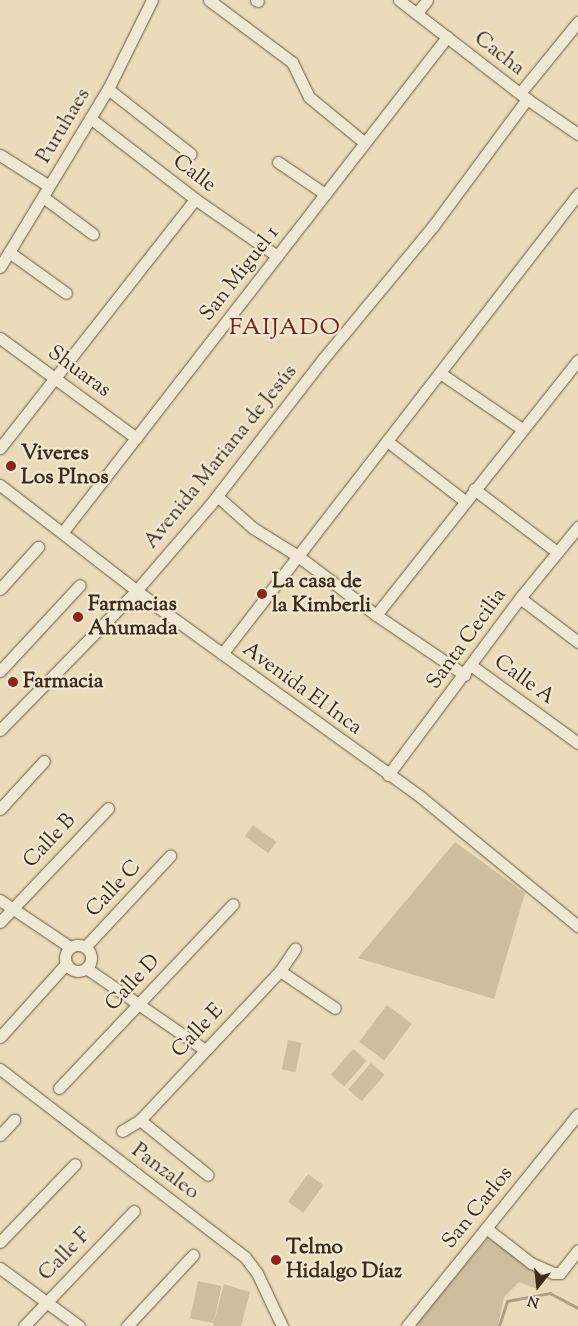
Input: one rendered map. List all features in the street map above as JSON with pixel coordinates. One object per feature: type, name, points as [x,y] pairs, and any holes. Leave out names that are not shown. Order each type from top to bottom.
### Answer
[{"type":"street","name":"Puruhaes","points":[[0,267],[108,89],[152,0]]},
{"type":"street","points":[[209,0],[292,62],[309,97],[365,143]]},
{"type":"street","name":"Cacha","points":[[400,0],[524,96],[578,134]]},
{"type":"street","points":[[416,13],[427,0]]},
{"type":"street","name":"Avenida Mariana de Jesús","points":[[0,729],[136,591],[217,496],[323,359],[433,226],[578,22]]},
{"type":"street","name":"San Miguel 1","points":[[62,533],[447,37]]},
{"type":"street","points":[[108,89],[191,154]]},
{"type":"street","name":"Calle","points":[[90,118],[195,199],[277,256]]},
{"type":"street","points":[[0,155],[49,186]]},
{"type":"street","points":[[278,162],[325,194]]},
{"type":"street","points":[[222,654],[578,194]]},
{"type":"street","points":[[43,197],[94,234]]},
{"type":"street","points":[[0,448],[195,199]]},
{"type":"street","points":[[9,252],[66,293]]},
{"type":"street","name":"Shuaras","points":[[0,338],[136,438]]},
{"type":"street","points":[[376,615],[522,428],[578,360]]},
{"type":"street","points":[[440,373],[522,428]]},
{"type":"street","points":[[387,441],[465,501]]},
{"type":"street","name":"Avenida El Inca","points":[[0,485],[136,591],[422,798],[577,924]]},
{"type":"street","points":[[474,490],[557,552]]},
{"type":"street","name":"Calle A","points":[[217,496],[253,528],[298,556],[376,615],[576,737]]},
{"type":"street","name":"Santa Cecilia","points":[[388,775],[520,598],[578,527]]},
{"type":"street","points":[[0,589],[38,547]]},
{"type":"street","points":[[0,671],[80,585]]},
{"type":"street","points":[[520,598],[578,642]]},
{"type":"street","points":[[0,712],[10,720]]},
{"type":"street","points":[[0,808],[44,761]]},
{"type":"street","name":"Calle B","points":[[0,922],[108,808]]},
{"type":"street","name":"Calle C","points":[[85,947],[170,856]]},
{"type":"street","points":[[0,900],[70,947]]},
{"type":"street","name":"Calle D","points":[[59,1088],[234,904]]},
{"type":"street","points":[[0,1037],[66,964],[65,953],[70,947],[77,945],[85,947],[91,957],[86,968]]},
{"type":"street","name":"Calle E","points":[[122,1130],[140,1120],[280,971],[295,949]]},
{"type":"street","points":[[66,964],[75,970],[86,968],[205,1050]]},
{"type":"street","points":[[280,971],[335,1008]]},
{"type":"street","name":"Panzaleo","points":[[0,1069],[245,1257],[257,1273],[282,1326]]},
{"type":"street","name":"San Carlos","points":[[407,1326],[578,1114]]},
{"type":"street","points":[[0,1135],[14,1120]]},
{"type":"street","points":[[140,1120],[208,1175]]},
{"type":"street","points":[[0,1242],[75,1164]]},
{"type":"street","name":"Calle F","points":[[24,1326],[134,1211]]},
{"type":"street","points":[[486,1228],[545,1271],[560,1273],[578,1250]]},
{"type":"street","points":[[127,1326],[193,1255]]},
{"type":"street","points":[[0,1268],[79,1326]]},
{"type":"shaded area","points":[[253,825],[276,842],[268,853],[245,836]]},
{"type":"shaded area","points":[[455,842],[525,893],[494,999],[358,958]]},
{"type":"shaded area","points":[[387,1005],[412,1024],[384,1060],[359,1042]]},
{"type":"shaded area","points":[[288,1040],[302,1043],[295,1072],[282,1069]]},
{"type":"shaded area","points":[[353,1049],[367,1061],[344,1086],[331,1075]]},
{"type":"shaded area","points":[[371,1063],[385,1075],[362,1101],[348,1089]]},
{"type":"shaded area","points":[[308,1174],[323,1185],[303,1213],[288,1202]]},
{"type":"shaded area","points":[[488,1238],[546,1275],[537,1289],[519,1282],[504,1297],[498,1326],[414,1326]]},
{"type":"shaded area","points":[[198,1281],[221,1286],[214,1323],[190,1318]]},
{"type":"shaded area","points":[[224,1284],[250,1292],[241,1326],[213,1326]]},
{"type":"waterway","points":[[499,1326],[507,1301],[550,1293],[578,1308]]},
{"type":"place","name":"Viveres Los PInos","points":[[11,466]]},
{"type":"place","name":"La casa de la Kimberli","points":[[262,594]]},
{"type":"place","name":"Farmacias Ahumada","points":[[78,617]]},
{"type":"place","name":"Farmacia","points":[[13,682]]},
{"type":"place","name":"Telmo Hidalgo Díaz","points":[[276,1260]]},
{"type":"district","name":"FAIJADO","points":[[285,329]]}]
